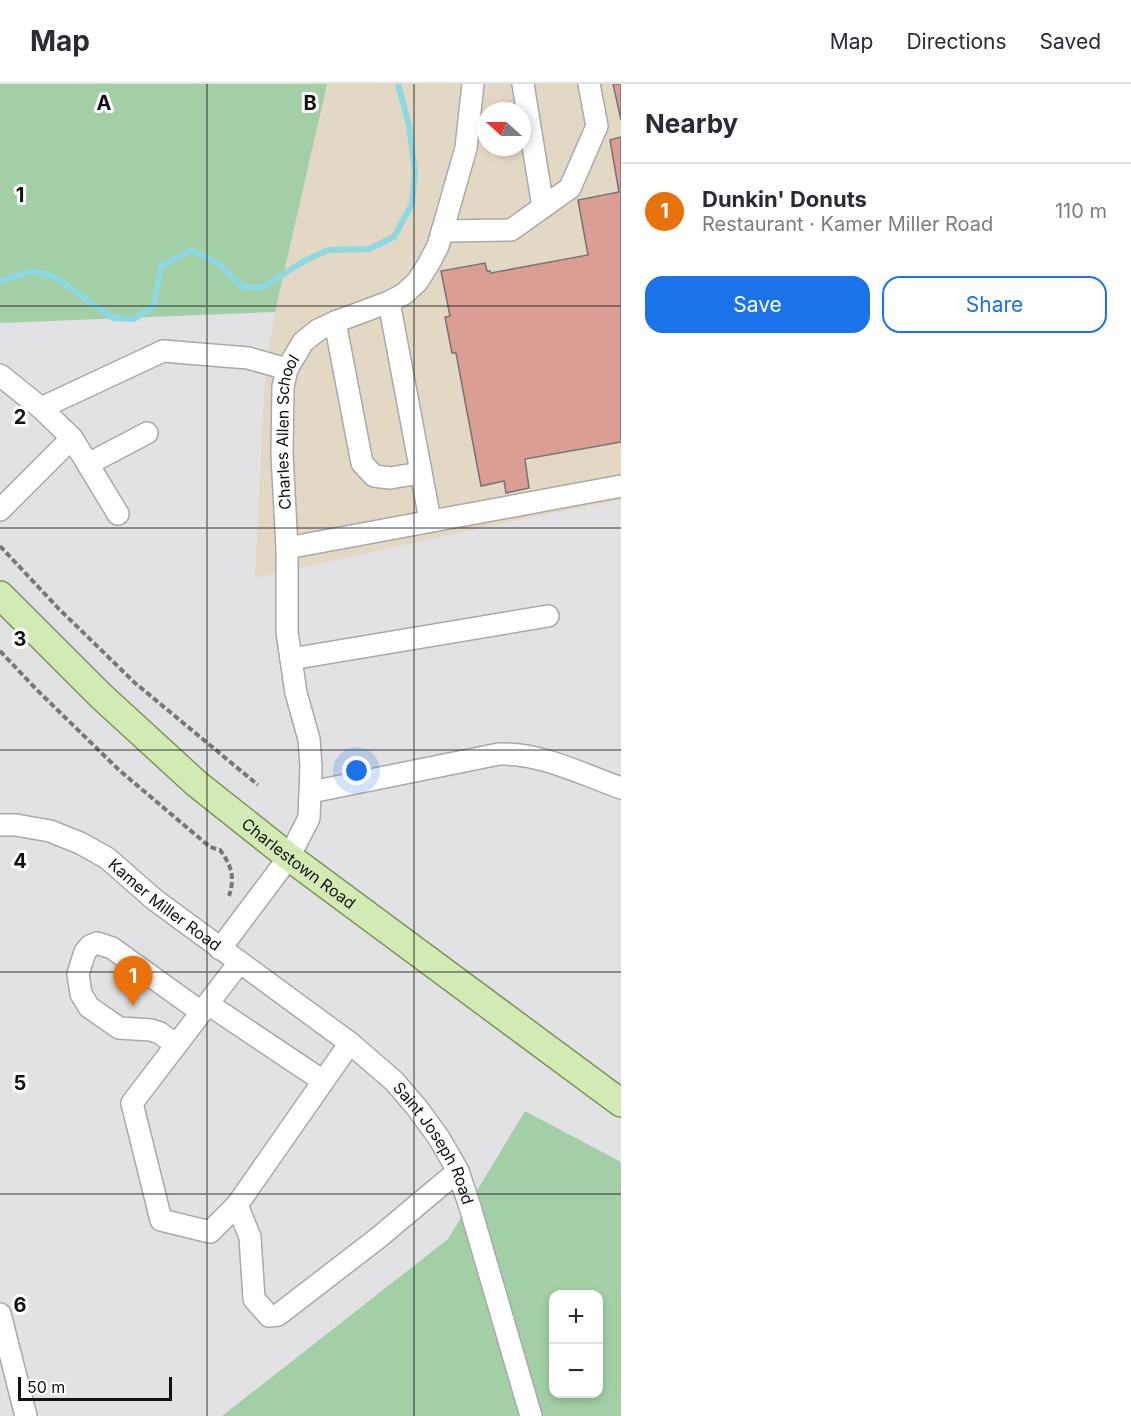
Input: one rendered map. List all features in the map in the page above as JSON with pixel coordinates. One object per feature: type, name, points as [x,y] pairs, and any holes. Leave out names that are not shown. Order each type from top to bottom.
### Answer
[{"type":"main road","name":"Charlestown Road","points":[[0,595],[84,680],[197,784],[289,857],[621,1103]]},
{"type":"street","name":"Charles Allen School","points":[[289,857],[309,818],[311,792],[309,739],[296,693],[287,632],[287,548],[282,454],[284,387],[288,369],[303,342],[318,330],[404,294],[417,282],[429,265],[438,246],[466,148],[473,84]]},
{"type":"street","points":[[523,84],[543,207]]},
{"type":"street","points":[[442,231],[511,230],[570,188],[597,126],[590,84]]},
{"type":"street","points":[[389,302],[430,520]]},
{"type":"street","points":[[335,322],[362,463],[374,476],[390,478],[420,473]]},
{"type":"street","points":[[41,408],[107,375],[163,351],[248,358],[288,369]]},
{"type":"street","points":[[0,375],[41,408],[72,438],[118,514]]},
{"type":"street","points":[[88,464],[147,433]]},
{"type":"street","points":[[0,510],[72,438]]},
{"type":"street","points":[[287,548],[621,486]]},
{"type":"street","points":[[291,659],[548,616]]},
{"type":"street","points":[[311,792],[507,754],[524,755],[621,788]]},
{"type":"street","name":"Kamer Miller Road","points":[[0,825],[16,825],[50,831],[108,858],[155,900],[220,949],[289,857]]},
{"type":"street","points":[[176,1045],[151,1030],[119,1028],[89,1007],[81,994],[78,974],[85,952],[90,946],[97,943],[112,948],[323,1081]]},
{"type":"street","name":"Saint Joseph Road","points":[[220,949],[350,1043],[394,1081],[418,1108],[439,1138],[458,1171],[470,1207],[531,1416]]},
{"type":"street","points":[[239,963],[132,1103],[161,1220],[210,1232],[237,1206],[350,1043]]},
{"type":"street","points":[[237,1206],[250,1237],[254,1299],[269,1316],[278,1315],[369,1245],[458,1171]]},
{"type":"street","points":[[0,1314],[26,1416]]},
{"type":"path","points":[[0,546],[58,608],[126,675],[258,785]]},
{"type":"path","points":[[0,651],[119,770],[210,847],[220,850],[232,874],[233,882],[229,896]]},
{"type":"shaded area","points":[[327,84],[621,84],[621,500],[512,521],[255,578],[264,393],[270,343]]},
{"type":"green space","points":[[0,84],[327,84],[275,312],[0,323]]},
{"type":"green space","points":[[525,1111],[621,1162],[621,1416],[222,1416],[448,1239]]},
{"type":"building","points":[[613,84],[621,84],[621,120]]},
{"type":"building","points":[[621,137],[621,442],[525,459],[529,488],[506,493],[504,481],[481,486],[456,353],[452,353],[445,317],[450,316],[441,271],[485,263],[487,271],[491,273],[588,255],[578,200],[619,192],[610,140]]},
{"type":"waterway","points":[[0,281],[33,271],[55,277],[113,318],[134,319],[154,306],[161,266],[191,250],[217,262],[243,287],[263,287],[304,261],[328,250],[369,249],[394,237],[412,204],[415,172],[409,125],[398,84]]},
{"type":"place","name":"Dunkin' Donuts","points":[[133,1006]]}]
